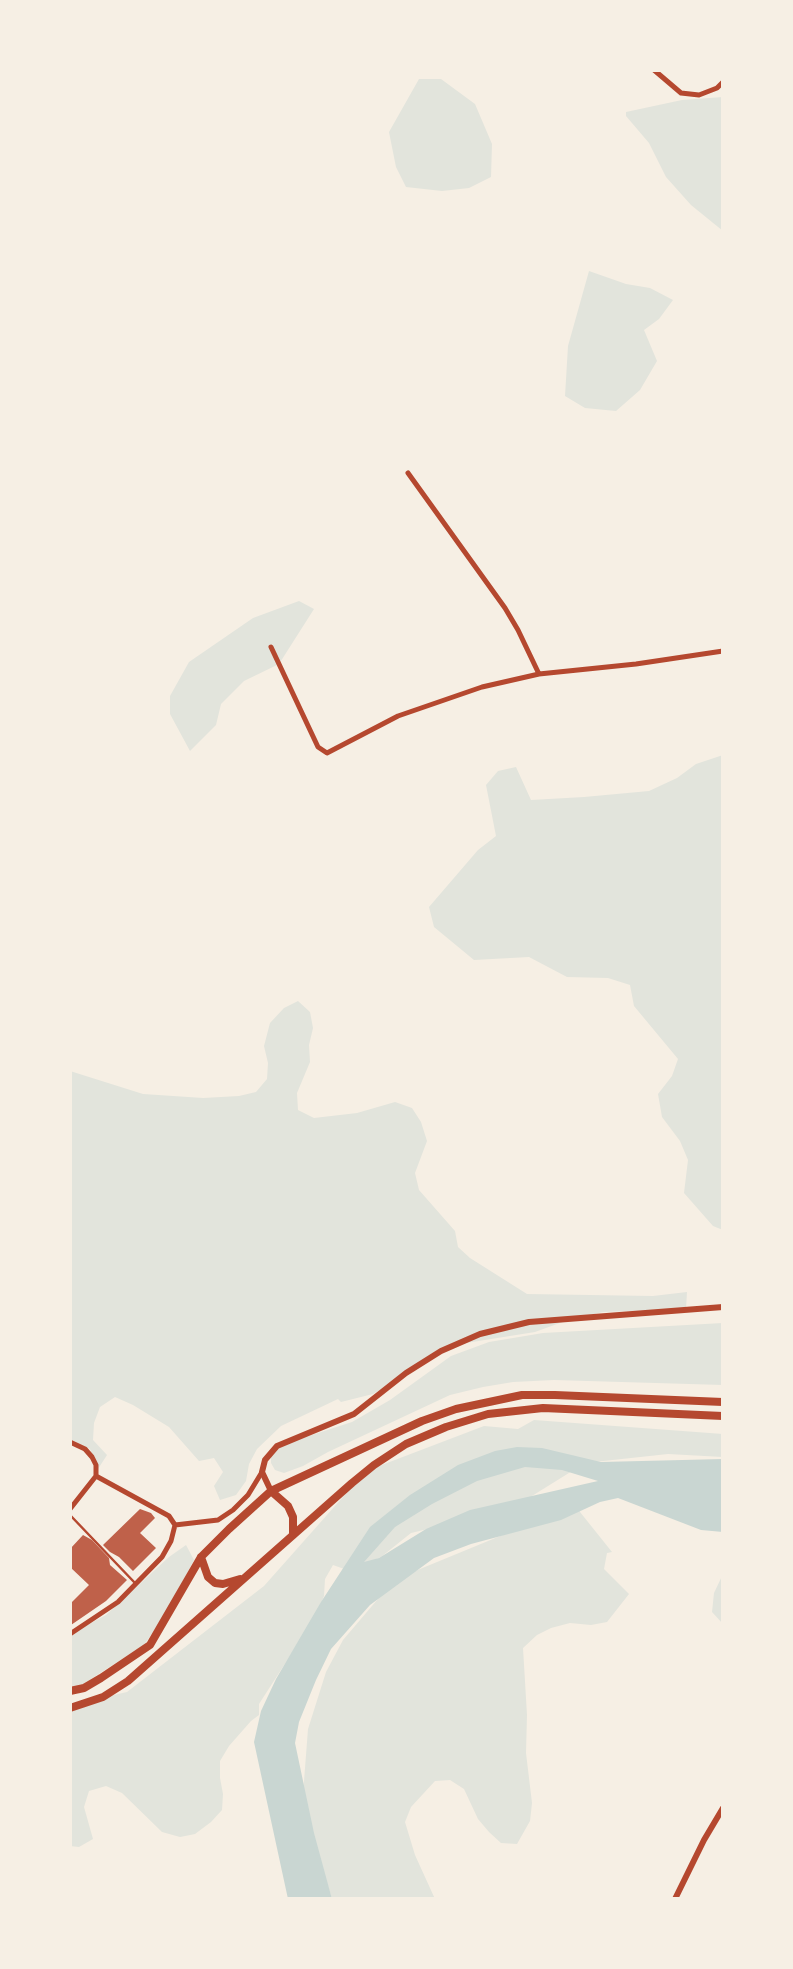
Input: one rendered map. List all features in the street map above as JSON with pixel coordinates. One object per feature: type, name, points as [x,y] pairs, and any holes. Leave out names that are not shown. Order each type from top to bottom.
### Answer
[{"type":"main road","points":[[70,1691],[84,1688],[102,1678],[150,1645],[201,1557],[271,1491],[422,1421],[456,1409],[522,1395],[723,1402]]},
{"type":"main road","points":[[70,1708],[103,1697],[128,1681],[374,1465],[406,1444],[446,1427],[488,1414],[543,1408],[723,1416]]},
{"type":"main road","points":[[271,1491],[288,1506],[293,1517],[293,1535]]},
{"type":"main road","points":[[201,1557],[204,1570],[215,1583],[223,1584],[242,1579]]},
{"type":"street","points":[[654,70],[681,93],[699,95],[717,88],[723,82]]},
{"type":"street","points":[[408,472],[505,608],[539,674]]},
{"type":"street","points":[[271,647],[322,751],[332,752],[384,722],[460,694],[539,674],[636,664],[723,651]]},
{"type":"street","points":[[175,1525],[218,1520],[233,1510],[248,1494],[262,1472],[265,1460],[277,1446],[354,1414],[406,1373],[441,1351],[480,1334],[529,1322],[723,1307]]},
{"type":"street","points":[[70,1442],[85,1449],[96,1465],[96,1476],[70,1508]]},
{"type":"street","points":[[262,1472],[271,1491]]},
{"type":"street","points":[[70,1634],[108,1609],[162,1557],[171,1541],[175,1525],[169,1516],[96,1476]]},
{"type":"street","points":[[675,1899],[723,1808]]},
{"type":"lane","points":[[70,1515],[136,1583]]},
{"type":"shaded area","points":[[419,79],[441,79],[475,104],[492,144],[491,177],[469,188],[442,191],[406,187],[396,167],[389,132]]},
{"type":"shaded area","points":[[723,97],[723,231],[691,205],[666,177],[649,143],[626,116],[626,112],[682,100]]},
{"type":"shaded area","points":[[589,271],[626,284],[650,288],[673,300],[659,319],[644,330],[657,361],[640,390],[616,411],[585,408],[565,396],[568,346]]},
{"type":"shaded area","points":[[299,601],[314,609],[279,664],[244,681],[221,704],[216,725],[190,751],[170,714],[170,696],[189,662],[253,618]]},
{"type":"shaded area","points":[[723,755],[723,1230],[713,1226],[684,1193],[688,1160],[680,1141],[662,1117],[658,1094],[672,1076],[678,1059],[634,1006],[630,985],[608,978],[567,977],[529,957],[474,960],[434,927],[429,907],[478,850],[496,836],[486,785],[498,771],[516,767],[531,800],[584,797],[649,791],[677,778],[696,764]]},
{"type":"shaded area","points":[[298,1001],[310,1012],[313,1028],[309,1045],[310,1062],[297,1093],[298,1110],[314,1118],[357,1113],[395,1102],[412,1108],[421,1122],[427,1141],[415,1173],[419,1190],[455,1231],[458,1247],[470,1258],[527,1294],[653,1296],[687,1292],[686,1309],[603,1312],[568,1320],[535,1332],[466,1343],[450,1349],[373,1394],[341,1402],[338,1399],[281,1426],[257,1449],[249,1464],[246,1481],[236,1495],[220,1500],[214,1486],[223,1472],[214,1458],[199,1461],[169,1427],[115,1397],[100,1407],[94,1423],[93,1440],[107,1455],[98,1469],[90,1449],[70,1439],[70,1071],[143,1094],[203,1098],[256,1092],[267,1079],[268,1063],[264,1046],[270,1023],[284,1008]]},
{"type":"shaded area","points":[[723,1323],[723,1385],[554,1380],[483,1387],[450,1395],[284,1473],[275,1470],[271,1463],[271,1454],[278,1446],[352,1422],[390,1400],[451,1356],[489,1342],[543,1333]]},
{"type":"shaded area","points":[[534,1420],[723,1434],[723,1457],[668,1454],[585,1463],[511,1509],[411,1533],[381,1557],[350,1571],[333,1565],[325,1579],[324,1596],[317,1614],[259,1704],[259,1715],[229,1746],[220,1761],[222,1810],[211,1822],[195,1834],[180,1837],[162,1832],[122,1793],[106,1786],[89,1791],[84,1807],[93,1839],[79,1847],[70,1846],[70,1705],[127,1692],[264,1586],[366,1471],[484,1426],[518,1429]]},
{"type":"shaded area","points":[[517,1447],[542,1448],[601,1462],[723,1459],[723,1532],[701,1530],[618,1498],[600,1502],[561,1520],[471,1544],[434,1558],[370,1605],[331,1649],[299,1722],[295,1743],[314,1833],[332,1899],[288,1899],[254,1742],[261,1711],[276,1679],[321,1602],[370,1527],[410,1495],[458,1465],[495,1451]],"holes":[[[525,1467],[562,1470],[598,1481],[470,1510],[426,1529],[379,1558],[364,1562],[395,1527],[477,1481]]]},
{"type":"shaded area","points":[[578,1504],[580,1512],[612,1552],[607,1553],[604,1569],[629,1594],[607,1622],[591,1625],[570,1623],[551,1628],[537,1635],[523,1648],[526,1753],[532,1803],[530,1821],[517,1844],[501,1843],[489,1832],[478,1819],[464,1789],[450,1780],[435,1781],[411,1807],[405,1822],[415,1855],[435,1899],[332,1899],[306,1816],[303,1794],[308,1729],[326,1672],[343,1640],[389,1586],[403,1576]]},
{"type":"shaded area","points":[[186,1545],[194,1560],[165,1615],[144,1645],[83,1684],[70,1687],[70,1634],[106,1615],[169,1557]]},
{"type":"shaded area","points":[[723,1574],[723,1624],[712,1612],[714,1593]]},
{"type":"building","points":[[140,1509],[151,1513],[155,1518],[140,1533],[156,1548],[133,1571],[103,1545]]},
{"type":"building","points":[[83,1535],[92,1540],[109,1558],[110,1565],[127,1580],[106,1601],[71,1625],[70,1604],[89,1585],[70,1567],[70,1549]]}]
